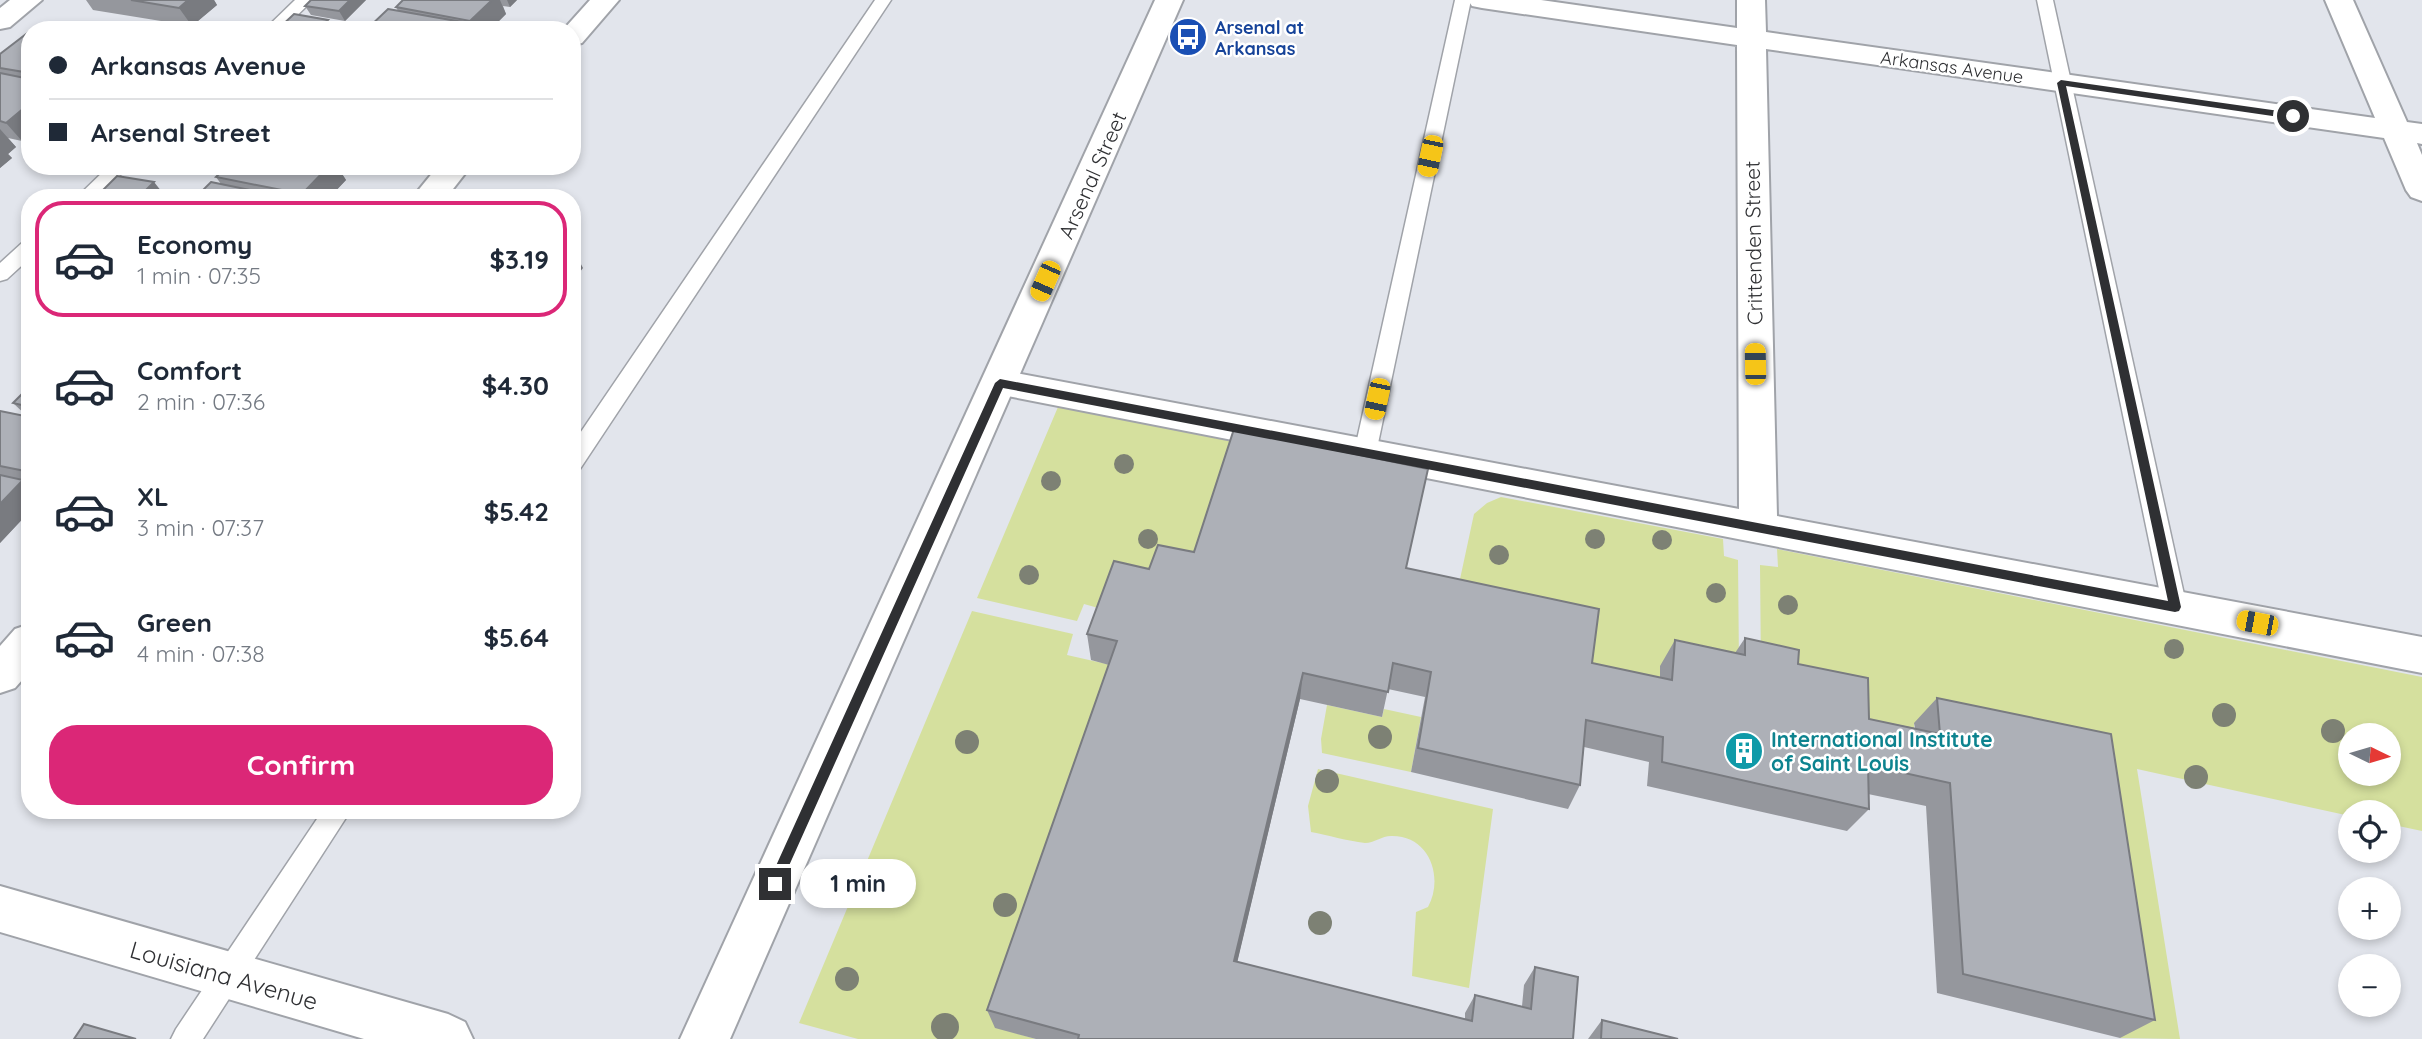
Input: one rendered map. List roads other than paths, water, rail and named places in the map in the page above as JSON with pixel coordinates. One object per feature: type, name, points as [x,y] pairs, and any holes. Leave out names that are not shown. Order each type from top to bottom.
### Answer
[{"type":"street","points":[[0,21],[29,0]]},
{"type":"street","points":[[581,27],[605,0]]},
{"type":"street","name":"Arsenal Street","points":[[705,1039],[1000,383],[1168,0]]},
{"type":"street","name":"Arkansas Avenue","points":[[1482,0],[2409,132]]},
{"type":"street","name":"Crittenden Street","points":[[1751,0],[1758,527]]},
{"type":"street","points":[[2339,0],[2409,132],[2422,190]]},
{"type":"street","points":[[436,189],[448,175]]},
{"type":"street","points":[[1000,383],[2422,655]]},
{"type":"street","points":[[0,675],[21,652]]},
{"type":"street","name":"Louisiana Avenue","points":[[0,909],[448,1039]]},
{"type":"lane","points":[[282,21],[305,0]]},
{"type":"lane","points":[[581,450],[883,0]]},
{"type":"lane","points":[[1365,453],[1463,0]]},
{"type":"lane","points":[[2045,0],[2175,607]]},
{"type":"lane","points":[[95,189],[110,175]]},
{"type":"lane","points":[[0,274],[21,255]]},
{"type":"lane","points":[[186,1039],[332,819]]},
{"type":"place","name":"Arsenal at Arkansas","points":[[1188,37]]},
{"type":"place","name":"International Institute of Saint Louis","points":[[1744,751]]}]
